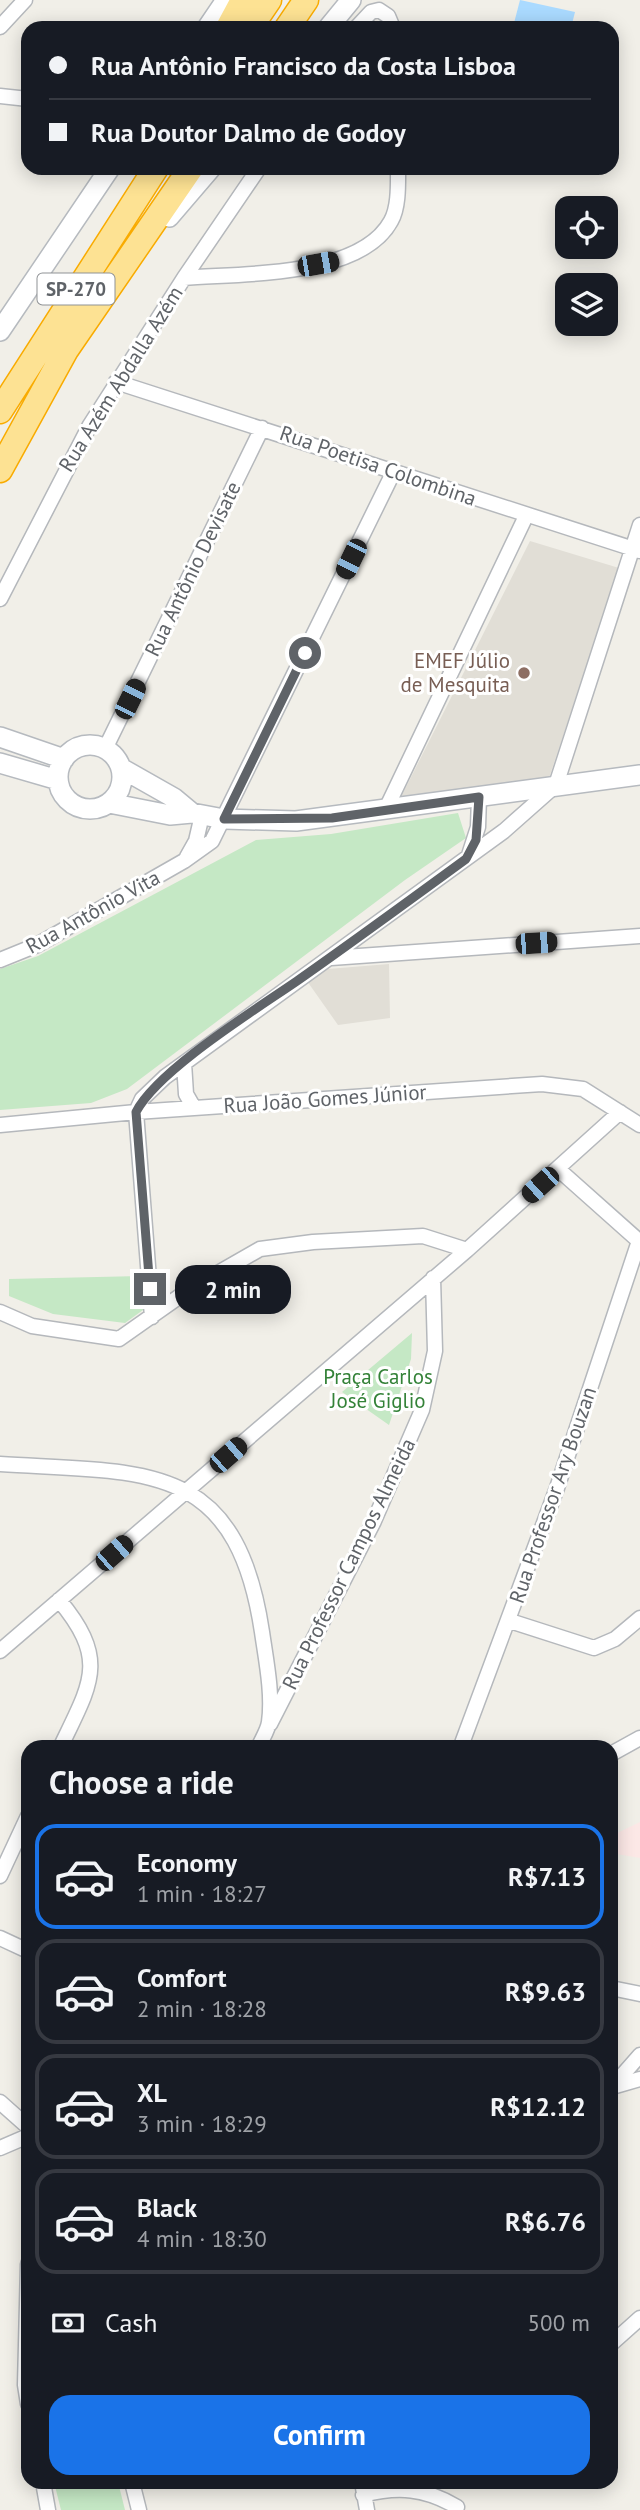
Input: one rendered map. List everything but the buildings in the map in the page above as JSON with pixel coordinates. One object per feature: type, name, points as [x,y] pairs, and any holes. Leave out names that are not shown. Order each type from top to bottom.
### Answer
[{"type":"highway","points":[[232,21],[243,0]]},
{"type":"highway","points":[[255,21],[269,0]]},
{"type":"highway","points":[[292,21],[306,0]]},
{"type":"highway","name":"SP-270","points":[[0,411],[152,175]]},
{"type":"highway","name":"SP-270","points":[[0,470],[66,350],[186,175]]},
{"type":"main road","points":[[212,21],[226,0]]},
{"type":"main road","points":[[334,21],[351,0]]},
{"type":"main road","points":[[0,331],[105,175]]},
{"type":"main road","points":[[121,270],[205,175]]},
{"type":"main road","points":[[0,737],[64,758]]},
{"type":"main road","points":[[121,768],[121,787],[108,803],[93,809],[77,806],[64,796],[58,780],[64,758],[83,746],[105,749],[121,768],[197,814]]},
{"type":"main road","points":[[0,763],[58,780]]},
{"type":"main road","points":[[108,803],[170,815],[197,814],[224,819],[296,821],[640,775]]},
{"type":"street","points":[[0,27],[25,0]]},
{"type":"street","points":[[363,21],[372,12],[379,10],[390,21]]},
{"type":"street","points":[[0,96],[21,98]]},
{"type":"street","name":"Rua Azém Abdalla Azém","points":[[0,599],[60,479],[116,382],[253,175]]},
{"type":"street","points":[[184,278],[295,268],[342,260],[361,251],[378,238],[391,221],[397,175]]},
{"type":"street","name":"Rua Poetisa Colombina","points":[[116,382],[636,550]]},
{"type":"street","name":"Rua Antônio Devisate","points":[[105,749],[262,428]]},
{"type":"street","name":"Rua Antônio Vita","points":[[0,960],[37,945],[184,861],[212,841],[394,471]]},
{"type":"street","points":[[384,811],[526,516]]},
{"type":"street","points":[[152,1317],[136,1112],[152,1089],[184,1063],[466,859],[526,814],[556,785],[636,550],[640,525]]},
{"type":"street","points":[[466,859],[476,840],[479,797]]},
{"type":"street","name":"Rua Antônio Vita","points":[[184,861],[196,841],[197,814]]},
{"type":"street","points":[[329,958],[640,936]]},
{"type":"street","points":[[184,1063],[186,1094],[194,1108]]},
{"type":"street","name":"Rua João Gomes Júnior","points":[[0,1125],[136,1112],[542,1084],[583,1089],[640,1125]]},
{"type":"street","points":[[0,1651],[467,1250],[620,1112]]},
{"type":"street","points":[[558,1168],[640,1242]]},
{"type":"street","points":[[0,1312],[32,1326],[112,1339],[124,1337],[190,1289],[260,1249],[313,1242],[423,1236],[467,1250]]},
{"type":"street","name":"Rua Professor Ary Bouzan","points":[[463,1740],[510,1621],[640,1242]]},
{"type":"street","name":"Rua Professor Campos Almeida","points":[[262,1740],[374,1521],[422,1410],[435,1351],[433,1278]]},
{"type":"street","points":[[0,1464],[162,1480],[188,1490],[221,1517],[237,1543],[248,1569],[259,1609],[267,1663],[270,1724]]},
{"type":"street","points":[[59,1600],[85,1634],[91,1667],[85,1696],[64,1740]]},
{"type":"street","points":[[510,1621],[594,1648],[615,1639],[640,1618]]},
{"type":"street","points":[[618,1750],[640,1738]]},
{"type":"street","points":[[0,1876],[21,1831]]},
{"type":"street","points":[[0,1938],[21,1948]]},
{"type":"street","points":[[618,1989],[640,1994]]},
{"type":"street","points":[[618,2079],[640,2055]]},
{"type":"street","points":[[618,2085],[640,2079]]},
{"type":"street","points":[[0,2102],[21,2121]]},
{"type":"street","points":[[0,2148],[21,2139]]},
{"type":"street","points":[[618,2338],[640,2318]]},
{"type":"street","points":[[44,2489],[48,2510]]},
{"type":"street","points":[[134,2489],[139,2510]]},
{"type":"street","points":[[363,2489],[368,2510]]},
{"type":"street","points":[[406,2489],[421,2490],[457,2507]]},
{"type":"shaded area","name":"EMEF Júlio de Mesquita","points":[[530,541],[619,568],[549,778],[400,799]]},
{"type":"shaded area","points":[[389,964],[390,1018],[338,1025],[307,981],[328,969]]},
{"type":"shaded area","points":[[640,1822],[640,1858],[618,1854],[618,1833]]},
{"type":"green space","points":[[458,813],[466,838],[405,880],[127,1089],[91,1103],[0,1110],[0,969],[38,956],[256,840],[331,834]]},
{"type":"green space","points":[[141,1276],[143,1310],[125,1323],[53,1314],[9,1296],[9,1279]]},
{"type":"green space","name":"Praça Carlos José Giglio","points":[[412,1333],[411,1359],[389,1425],[342,1392]]},
{"type":"green space","points":[[56,2489],[120,2489],[125,2510],[61,2510]]},
{"type":"water","points":[[520,0],[575,12],[573,21],[515,21]]},
{"type":"place","name":"EMEF Júlio de Mesquita","points":[[524,673]]},
{"type":"route","points":[[150,1289],[136,1112],[142,1099],[165,1077],[227,1030],[466,859],[476,840],[479,797],[332,818],[291,821],[224,819],[305,653]]}]
